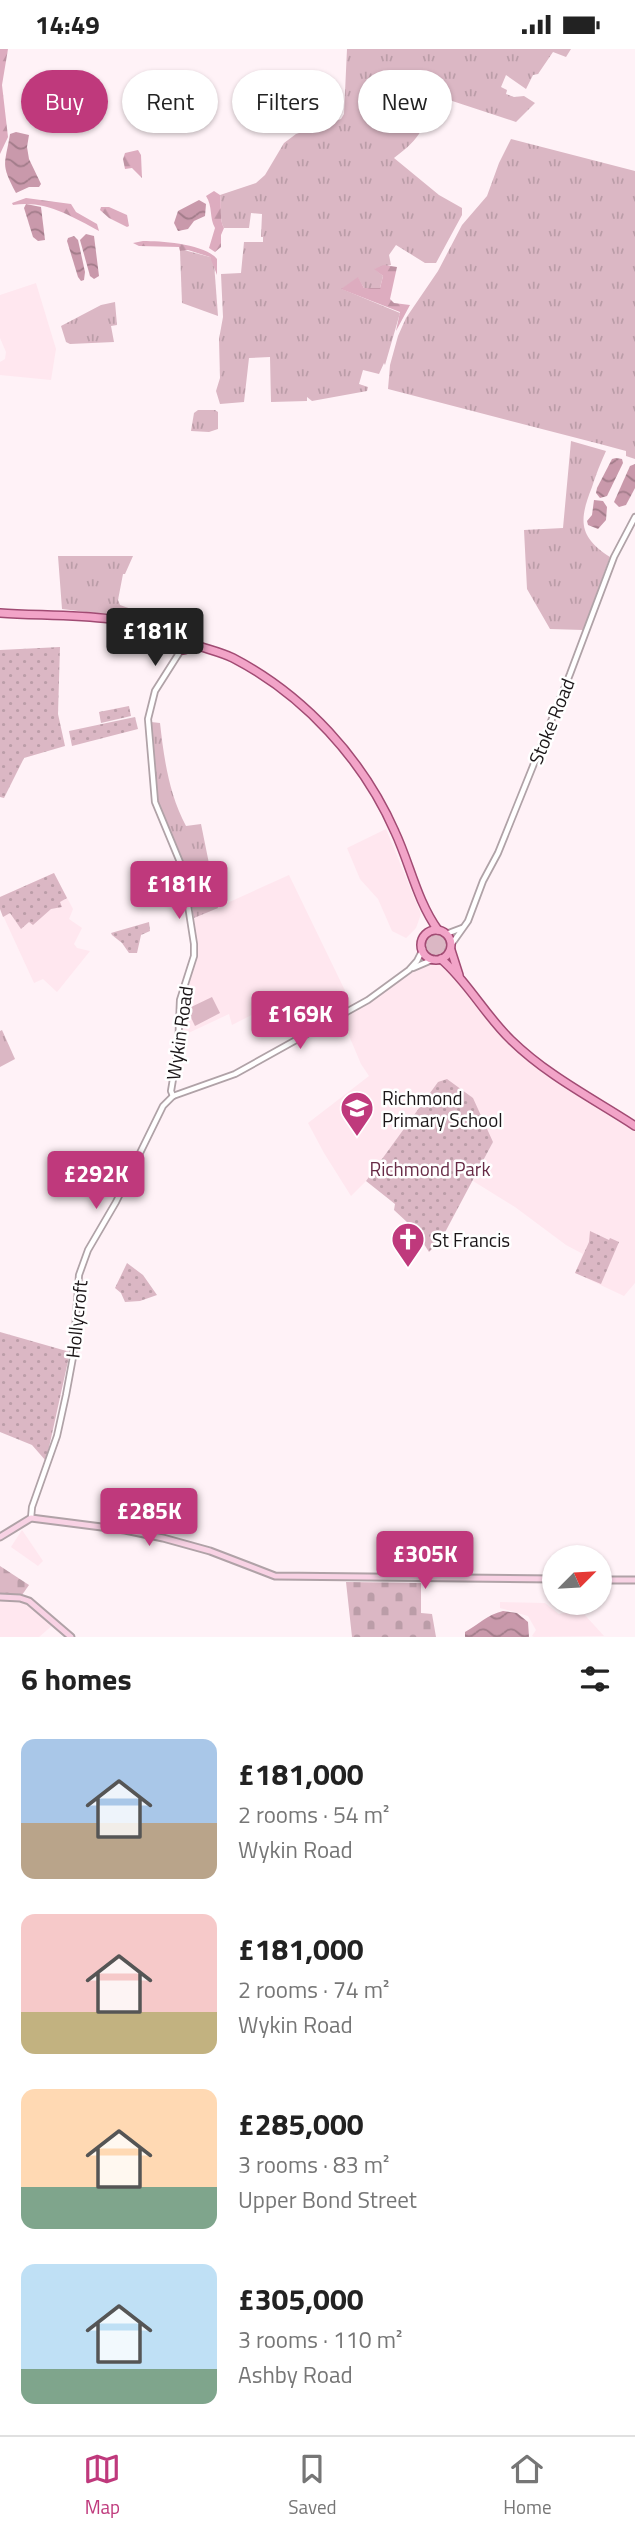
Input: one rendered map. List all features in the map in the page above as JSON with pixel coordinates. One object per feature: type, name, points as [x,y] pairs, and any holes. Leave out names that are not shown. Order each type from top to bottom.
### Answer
[{"type":"main road","points":[[0,613],[108,619],[153,628],[174,636]]},
{"type":"main road","points":[[180,630],[186,630],[193,635],[193,644],[188,649],[181,650],[174,643],[174,636],[180,630]]},
{"type":"main road","points":[[193,644],[231,657],[262,674],[295,699],[345,750],[385,810],[425,909],[451,947],[459,976]]},
{"type":"main road","points":[[425,909],[427,933],[422,949],[426,955],[437,959],[459,976],[496,1026],[542,1067],[635,1126]]},
{"type":"main road","points":[[427,933],[442,932]]},
{"type":"main road","points":[[437,959],[451,947]]},
{"type":"main road","points":[[0,1537],[31,1518],[125,1529],[163,1538],[210,1551],[267,1575],[542,1579]]},
{"type":"main road","points":[[612,1580],[635,1580]]},
{"type":"main road","points":[[0,1597],[24,1599],[71,1637]]},
{"type":"street","name":"Stoke Road","points":[[451,947],[465,926],[483,881],[498,853],[614,557],[635,517]]},
{"type":"street","name":"Wykin Road","points":[[173,1095],[171,1091],[178,1049],[180,1000],[194,956],[194,944],[182,867],[155,802],[148,719],[153,696],[181,650]]},
{"type":"street","points":[[442,932],[465,926]]},
{"type":"street","points":[[173,1095],[236,1073],[368,1000],[409,970],[422,949]]},
{"type":"street","points":[[409,970],[437,959]]},
{"type":"street","name":"Hollycroft","points":[[31,1518],[32,1507],[57,1436],[66,1395],[73,1357],[79,1275],[89,1250],[115,1204],[163,1106],[173,1095]]},
{"type":"shaded area","points":[[36,283],[56,349],[51,380],[0,375],[0,362],[5,359],[6,352],[0,338],[0,295]]},
{"type":"shaded area","points":[[386,829],[421,914],[416,928],[406,938],[392,931],[378,899],[360,879],[347,848]]},
{"type":"shaded area","points":[[54,873],[73,909],[69,919],[82,928],[74,944],[77,948],[90,951],[57,992],[43,979],[34,983],[0,909],[0,897]]},
{"type":"shaded area","points":[[289,875],[352,1005],[293,1034],[277,1002],[232,1025],[229,1014],[182,1036],[182,1000],[197,956],[194,918]]},
{"type":"shaded area","points":[[434,959],[441,959],[520,1048],[635,1126],[635,1283],[624,1296],[575,1273],[583,1254],[473,1181],[493,1142],[438,1082],[366,1181],[351,1196],[324,1153],[308,1123],[369,1076],[341,1017],[372,1001],[371,998],[409,970]]},
{"type":"shaded area","points":[[22,1530],[43,1561],[38,1566],[11,1547]]},
{"type":"shaded area","points":[[0,1600],[24,1600],[54,1624],[39,1637],[0,1637]]},
{"type":"shaded area","points":[[500,1602],[542,1603],[542,1615],[585,1615],[604,1636],[534,1637],[532,1636],[536,1630],[528,1616],[500,1608]]},
{"type":"green space","points":[[0,49],[8,49],[2,85],[8,137],[0,154]]},
{"type":"green space","points":[[347,49],[571,49],[566,57],[553,52],[538,74],[533,75],[526,89],[506,75],[501,87],[507,90],[506,94],[524,96],[535,103],[516,122],[452,101],[452,70],[358,70],[358,133],[419,133],[394,158],[439,195],[462,208],[462,215],[436,263],[425,263],[396,245],[389,255],[391,265],[375,269],[383,276],[380,288],[364,288],[358,278],[342,289],[400,313],[385,365],[384,363],[379,374],[363,370],[359,384],[368,387],[367,391],[312,401],[307,397],[307,401],[271,402],[270,357],[249,358],[244,402],[220,404],[216,391],[220,378],[219,339],[223,317],[221,274],[241,273],[244,242],[263,242],[263,237],[262,214],[251,213],[249,228],[224,228],[220,195],[256,183],[265,175],[284,143],[296,134],[344,133]]},
{"type":"green space","points":[[511,139],[635,171],[635,459],[626,456],[626,451],[388,389],[390,365],[406,318],[438,271],[462,225],[487,196]]},
{"type":"green space","points":[[138,150],[141,155],[142,178],[132,168],[125,169],[123,159],[125,153]]},
{"type":"green space","points":[[214,191],[220,195],[224,228],[221,247],[215,252],[209,248],[215,228],[206,196]]},
{"type":"green space","points":[[26,198],[71,204],[76,212],[97,224],[99,231],[47,207],[12,203]]},
{"type":"green space","points":[[101,207],[109,207],[127,215],[129,226],[109,218],[100,210]]},
{"type":"green space","points":[[133,243],[172,243],[203,250],[217,259],[217,275],[210,257],[188,250],[180,251],[179,247],[139,246]]},
{"type":"green space","points":[[180,251],[210,257],[214,263],[218,316],[182,303]]},
{"type":"green space","points":[[384,265],[397,267],[390,299],[394,303],[410,305],[396,331],[400,312],[341,289],[358,277],[364,288],[380,288],[383,276],[374,269]]},
{"type":"green space","points":[[115,302],[117,325],[111,326],[114,342],[66,342],[61,326],[101,305]]},
{"type":"green space","points":[[198,410],[218,412],[218,429],[209,432],[191,431],[194,413]]},
{"type":"green space","points":[[571,441],[606,451],[585,509],[584,527],[592,542],[610,557],[583,630],[550,629],[527,589],[524,530],[563,528]]},
{"type":"green space","points":[[58,556],[133,556],[123,574],[118,600],[120,605],[134,610],[135,618],[62,609]]},
{"type":"green space","points":[[60,647],[58,714],[65,746],[24,758],[4,798],[0,797],[0,650]]},
{"type":"green space","points":[[129,706],[131,716],[101,723],[99,712]]},
{"type":"green space","points":[[135,717],[138,729],[72,746],[69,731]]},
{"type":"green space","points":[[151,722],[160,723],[171,789],[180,814],[186,826],[201,824],[218,908],[194,918],[184,863],[159,804],[154,784]]},
{"type":"green space","points":[[54,873],[67,898],[60,902],[62,907],[51,909],[33,925],[29,922],[21,929],[10,913],[3,917],[0,897]]},
{"type":"green space","points":[[149,922],[150,931],[141,935],[137,953],[129,953],[111,933]]},
{"type":"green space","points":[[437,932],[448,939],[449,944],[442,955],[437,956],[426,949],[425,944],[432,933]]},
{"type":"green space","points":[[212,997],[220,1013],[195,1026],[187,1009]]},
{"type":"green space","points":[[2,1030],[15,1059],[0,1067],[0,1031]]},
{"type":"green space","name":"Richmond Park","points":[[447,1079],[473,1098],[493,1142],[442,1238],[429,1252],[410,1222],[394,1210],[395,1204],[366,1181],[438,1082]]},
{"type":"green space","points":[[590,1231],[619,1242],[601,1284],[575,1273],[589,1242]]},
{"type":"green space","points":[[127,1263],[143,1275],[157,1295],[140,1301],[125,1302],[115,1288]]},
{"type":"green space","points":[[0,1332],[70,1352],[46,1461],[32,1445],[0,1432]]},
{"type":"green space","points":[[0,1566],[29,1585],[22,1595],[0,1596]]},
{"type":"green space","points":[[346,1582],[421,1583],[421,1613],[432,1614],[436,1637],[352,1637]]},
{"type":"water","points":[[16,132],[29,135],[29,159],[41,184],[39,187],[29,187],[16,193],[6,169],[5,158],[10,134]]},
{"type":"water","points":[[199,200],[206,204],[205,216],[194,221],[188,229],[178,231],[174,223],[178,211]]},
{"type":"water","points":[[26,204],[41,207],[45,240],[38,241],[33,237],[24,208]]},
{"type":"water","points":[[86,234],[94,236],[99,276],[94,279],[90,276],[80,240]]},
{"type":"water","points":[[74,236],[78,240],[85,272],[84,280],[81,281],[67,241]]},
{"type":"water","points":[[612,459],[622,459],[623,463],[607,496],[600,498],[596,493],[597,488]]},
{"type":"water","points":[[635,464],[635,488],[626,505],[619,507],[614,502],[630,466]]},
{"type":"water","points":[[594,500],[603,501],[607,507],[606,520],[598,529],[588,525],[587,521],[592,515]]},
{"type":"water","points":[[503,1611],[517,1613],[528,1622],[529,1637],[465,1637],[465,1632]]},
{"type":"place","name":"Richmond Primary School","points":[[357,1138]]},
{"type":"place","name":"St Francis","points":[[408,1269]]}]
